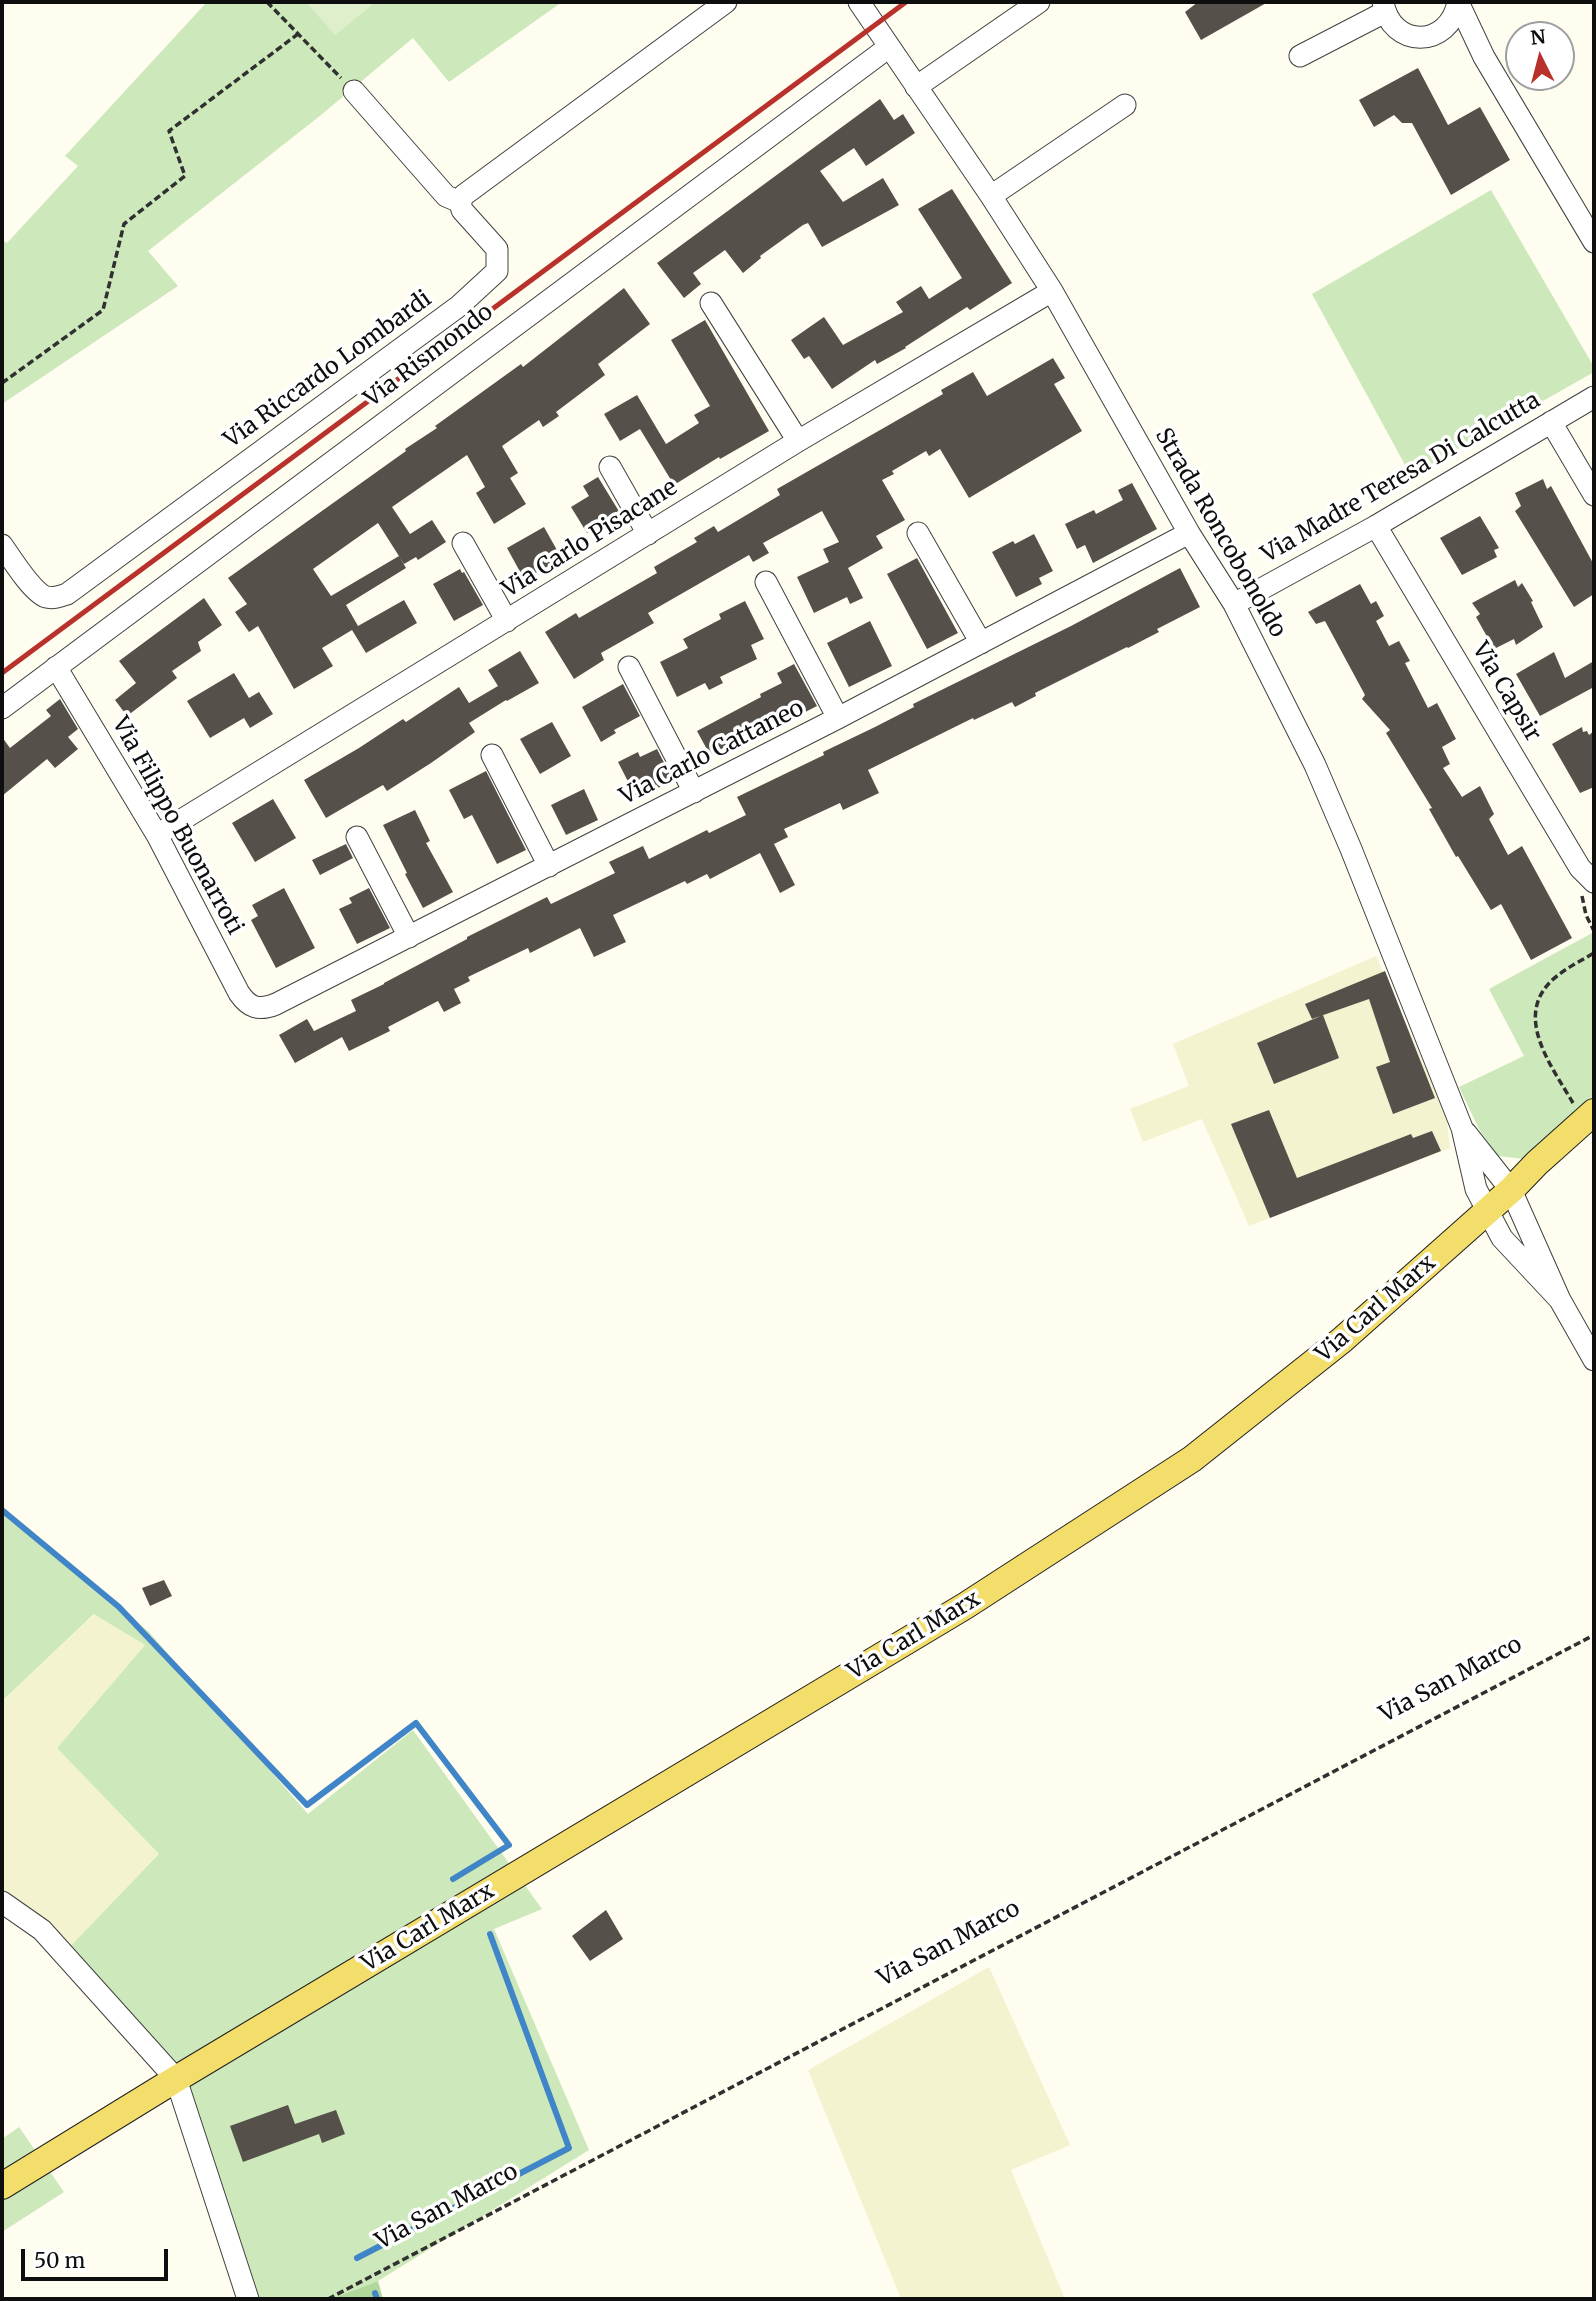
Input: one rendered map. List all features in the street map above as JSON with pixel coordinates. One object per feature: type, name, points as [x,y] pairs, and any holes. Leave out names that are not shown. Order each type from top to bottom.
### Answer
[{"type":"main road","name":"Via Carl Marx","points":[[2,2186],[965,1606],[1192,1459],[1342,1340],[1511,1190],[1585,1110]]},
{"type":"street","points":[[460,202],[464,195],[726,2]]},
{"type":"street","name":"Strada Roncobonoldo","points":[[859,2],[1052,291],[1189,533],[1234,604],[1315,765],[1351,849],[1462,1128],[1476,1189],[1502,1237],[1560,1300]]},
{"type":"street","points":[[916,87],[1039,2]]},
{"type":"street","points":[[1437,34],[1452,20],[1458,2]]},
{"type":"street","points":[[1458,2],[1484,57],[1594,242]]},
{"type":"street","points":[[1300,56],[1384,7],[1391,24],[1400,32],[1412,37],[1459,35],[1469,40],[1484,57]]},
{"type":"street","name":"Via Rismondo","points":[[2,708],[889,47]]},
{"type":"street","name":"Via Riccardo Lombardi","points":[[2,545],[37,590],[46,597],[67,594],[459,306],[497,271],[499,261],[496,249],[462,210],[460,202],[446,196],[354,91]]},
{"type":"street","points":[[991,196],[1125,104]]},
{"type":"street","name":"Via Carlo Pisacane","points":[[157,835],[798,441],[1052,291]]},
{"type":"street","points":[[711,303],[798,441]]},
{"type":"street","name":"Via Madre Teresa Di Calcutta","points":[[1234,604],[1376,526],[1594,397]]},
{"type":"street","points":[[1551,422],[1594,495]]},
{"type":"street","points":[[610,467],[648,534]]},
{"type":"street","name":"Via Capsir","points":[[1376,526],[1580,869],[1592,880]]},
{"type":"street","points":[[918,533],[981,643]]},
{"type":"street","name":"Via Carlo Cattaneo","points":[[255,1008],[276,1004],[549,866],[838,718],[1189,533]]},
{"type":"street","points":[[463,543],[508,621]]},
{"type":"street","points":[[766,582],[838,718]]},
{"type":"street","name":"Via Filippo Buonarroti","points":[[56,667],[157,835],[239,993],[255,1008]]},
{"type":"street","points":[[629,667],[694,792]]},
{"type":"street","points":[[492,755],[549,866]]},
{"type":"street","points":[[357,836],[409,937]]},
{"type":"street","name":"Strada Roncobonoldo","points":[[1462,1128],[1511,1190],[1560,1300],[1594,1360]]},
{"type":"street","points":[[2,1902],[42,1930],[176,2079],[248,2299]]},
{"type":"path","points":[[267,2],[354,91]]},
{"type":"path","points":[[2,383],[103,310],[124,225],[185,176],[169,131],[298,34]]},
{"type":"path","points":[[1592,880],[1582,895],[1594,931]]},
{"type":"path","points":[[1585,1110],[1536,1035],[1535,1015],[1537,1004],[1556,976],[1594,953]]},
{"type":"path","name":"Via San Marco","points":[[328,2299],[1594,1635]]},
{"type":"green space","points":[[207,2],[562,2],[449,82],[413,38],[321,115],[148,251],[178,286],[2,404],[2,240],[7,243],[78,166],[65,156]]},
{"type":"green space","points":[[306,2],[376,2],[335,35]]},
{"type":"green space","points":[[1491,190],[1594,367],[1594,372],[1411,476],[1312,294]]},
{"type":"green space","points":[[1594,932],[1594,1095],[1524,1159],[1498,1156],[1479,1129],[1459,1087],[1524,1056],[1489,989]]},
{"type":"green space","points":[[1376,956],[1446,1114],[1450,1148],[1249,1226],[1202,1119],[1143,1142],[1130,1109],[1189,1086],[1173,1044]]},
{"type":"green space","points":[[2,1510],[149,1632],[308,1814],[413,1730],[542,1909],[494,1929],[589,2150],[378,2281],[331,2299],[244,2299],[166,2084],[61,1956],[159,1854],[57,1748],[145,1645],[94,1614],[2,1701]]},
{"type":"green space","points":[[95,1614],[145,1645],[57,1748],[159,1854],[61,1956],[2,1900],[2,1701]]},
{"type":"green space","points":[[989,1967],[1070,2145],[1011,2170],[1065,2299],[901,2299],[808,2070]]},
{"type":"green space","points":[[19,2127],[64,2192],[2,2232],[2,2139]]},
{"type":"green space","points":[[378,2281],[383,2299],[331,2299]]},
{"type":"building","points":[[1198,2],[1268,2],[1201,40],[1185,12]]},
{"type":"building","points":[[1418,68],[1448,125],[1480,107],[1510,160],[1451,195],[1412,123],[1402,123],[1394,115],[1374,127],[1359,100]]},
{"type":"building","points":[[880,99],[894,120],[903,114],[915,133],[866,166],[854,148],[820,171],[843,202],[883,178],[899,205],[822,247],[808,223],[803,225],[760,256],[761,258],[743,273],[725,250],[693,273],[701,284],[684,298],[657,263]]},
{"type":"building","points":[[952,189],[1012,283],[970,310],[967,307],[906,348],[877,364],[875,360],[832,389],[809,356],[804,359],[791,340],[824,317],[843,345],[903,312],[896,302],[921,286],[929,299],[962,278],[918,209]]},
{"type":"building","points":[[624,288],[650,324],[598,364],[605,375],[556,412],[559,416],[543,427],[539,420],[502,446],[518,473],[510,478],[526,504],[494,524],[476,493],[485,487],[467,455],[392,507],[410,534],[432,520],[446,542],[418,560],[416,557],[404,564],[400,557],[406,568],[346,605],[358,626],[404,600],[417,623],[366,653],[352,630],[322,648],[333,666],[294,689],[258,626],[249,632],[235,612],[247,604],[228,578],[406,451],[405,449],[437,428],[435,426],[521,364],[523,367]],"holes":[[[378,523],[399,556],[331,596],[313,569]]]},
{"type":"building","points":[[705,320],[769,431],[720,459],[719,457],[674,485],[640,429],[620,441],[604,414],[637,395],[666,444],[699,423],[694,415],[710,406],[671,340]]},
{"type":"building","points":[[1053,358],[1065,378],[1054,384],[1082,431],[969,498],[940,449],[929,456],[926,451],[892,471],[894,474],[882,480],[905,520],[876,536],[883,548],[848,568],[863,598],[850,604],[847,597],[814,613],[797,577],[829,562],[823,549],[839,542],[822,511],[763,543],[769,553],[753,562],[749,555],[648,613],[654,623],[601,653],[604,660],[574,679],[545,632],[576,613],[579,618],[657,573],[654,567],[697,542],[694,538],[714,526],[718,532],[780,495],[777,489],[943,394],[941,390],[973,372],[987,396]]},
{"type":"building","points":[[598,477],[620,513],[587,533],[571,507],[589,496],[583,486]]},
{"type":"building","points":[[1543,479],[1547,489],[1551,486],[1594,565],[1594,594],[1574,607],[1515,511],[1521,506],[1515,493]]},
{"type":"building","points":[[1132,483],[1157,529],[1093,563],[1085,545],[1077,549],[1065,524],[1094,510],[1096,514],[1123,500],[1118,490]]},
{"type":"building","points":[[1480,516],[1499,548],[1494,550],[1497,557],[1462,575],[1440,538]]},
{"type":"building","points":[[544,527],[562,559],[524,579],[507,548]]},
{"type":"building","points":[[1034,534],[1053,571],[1039,578],[1042,584],[1016,597],[992,552]]},
{"type":"building","points":[[917,558],[958,633],[927,649],[887,574]]},
{"type":"building","points":[[1180,568],[1200,607],[1157,629],[1159,632],[1035,693],[1036,696],[1015,707],[1012,702],[974,720],[973,718],[868,770],[879,793],[843,810],[840,803],[784,829],[788,837],[774,844],[795,885],[780,893],[760,853],[710,879],[707,874],[687,884],[685,881],[613,915],[626,942],[594,957],[580,928],[530,953],[528,948],[468,977],[470,981],[454,989],[461,1003],[444,1012],[438,1001],[388,1027],[390,1031],[349,1051],[342,1037],[295,1063],[279,1035],[307,1019],[314,1031],[356,1011],[351,1000],[467,937],[547,897],[551,904],[615,873],[609,862],[643,846],[649,859],[707,830],[709,833],[746,815],[737,797],[824,755],[823,752],[914,707],[913,704],[1071,626]]},
{"type":"building","points":[[460,569],[483,605],[454,621],[433,584]]},
{"type":"building","points":[[1515,580],[1518,587],[1522,583],[1533,601],[1531,602],[1543,627],[1516,645],[1514,639],[1494,649],[1476,617],[1480,614],[1472,603]]},
{"type":"building","points":[[1360,584],[1371,604],[1376,601],[1384,616],[1376,621],[1389,646],[1399,641],[1410,661],[1405,663],[1428,708],[1437,703],[1456,739],[1442,747],[1450,764],[1443,768],[1462,797],[1480,786],[1494,814],[1489,819],[1508,855],[1522,846],[1572,938],[1531,960],[1501,904],[1491,910],[1458,856],[1456,857],[1429,809],[1432,808],[1386,733],[1390,730],[1362,699],[1365,695],[1325,621],[1316,624],[1308,612]]},
{"type":"building","points":[[204,598],[222,625],[198,642],[201,651],[172,671],[177,678],[127,716],[115,700],[136,683],[119,661]]},
{"type":"building","points":[[745,601],[764,639],[751,645],[757,659],[720,677],[723,683],[709,690],[705,683],[677,697],[660,662],[688,648],[683,639],[721,619],[719,614]]},
{"type":"building","points":[[870,621],[892,666],[849,687],[827,643]]},
{"type":"building","points":[[520,651],[539,683],[469,723],[475,732],[387,791],[383,785],[326,818],[304,780],[403,719],[406,722],[459,687],[469,703],[498,686],[488,670]]},
{"type":"building","points":[[1554,652],[1565,678],[1594,661],[1594,687],[1540,716],[1516,674]]},
{"type":"building","points":[[794,664],[817,706],[776,727],[772,719],[739,736],[742,743],[729,751],[727,746],[710,755],[697,731],[782,683],[777,673]]},
{"type":"building","points":[[234,673],[249,698],[259,692],[273,714],[250,728],[244,718],[210,738],[187,701]]},
{"type":"building","points":[[623,684],[640,716],[614,730],[616,733],[601,742],[582,707]]},
{"type":"building","points":[[60,699],[78,729],[68,737],[78,749],[55,768],[47,759],[2,796],[2,737],[10,748],[51,716],[46,710]]},
{"type":"building","points":[[552,722],[571,756],[540,774],[520,739]]},
{"type":"building","points":[[1582,727],[1583,732],[1587,731],[1589,735],[1594,731],[1594,787],[1580,793],[1552,744]]},
{"type":"building","points":[[657,749],[673,780],[637,799],[618,762],[638,752],[640,757]]},
{"type":"building","points":[[486,771],[526,850],[497,864],[472,815],[464,819],[449,790]]},
{"type":"building","points":[[584,789],[598,820],[566,835],[551,805]]},
{"type":"building","points":[[273,799],[296,838],[255,862],[232,823]]},
{"type":"building","points":[[415,810],[430,841],[426,843],[453,892],[423,908],[383,825]]},
{"type":"building","points":[[346,844],[353,858],[320,875],[312,860]]},
{"type":"building","points":[[284,888],[315,948],[276,968],[251,920],[258,916],[252,905]]},
{"type":"building","points":[[369,888],[390,928],[357,944],[339,909],[352,903],[349,898]]},
{"type":"building","points":[[1385,971],[1435,1098],[1393,1114],[1376,1067],[1390,1062],[1369,999],[1312,1019],[1305,1004]]},
{"type":"building","points":[[1323,1015],[1339,1058],[1274,1084],[1257,1043]]},
{"type":"building","points":[[1269,1110],[1297,1178],[1411,1134],[1413,1138],[1432,1131],[1441,1151],[1270,1218],[1231,1124]]},
{"type":"building","points":[[164,1580],[172,1596],[150,1606],[142,1588]]},
{"type":"building","points":[[606,1910],[623,1939],[590,1961],[572,1936]]},
{"type":"building","points":[[288,2105],[295,2124],[336,2110],[345,2134],[322,2143],[319,2134],[243,2162],[230,2126]]},
{"type":"waterway","points":[[2,1510],[119,1607],[307,1805],[416,1723],[509,1845],[453,1879]]},
{"type":"waterway","points":[[357,2258],[569,2148],[490,1934]]},
{"type":"waterway","points":[[375,2293],[377,2299]]},
{"type":"railway","points":[[2,673],[906,2]]}]
